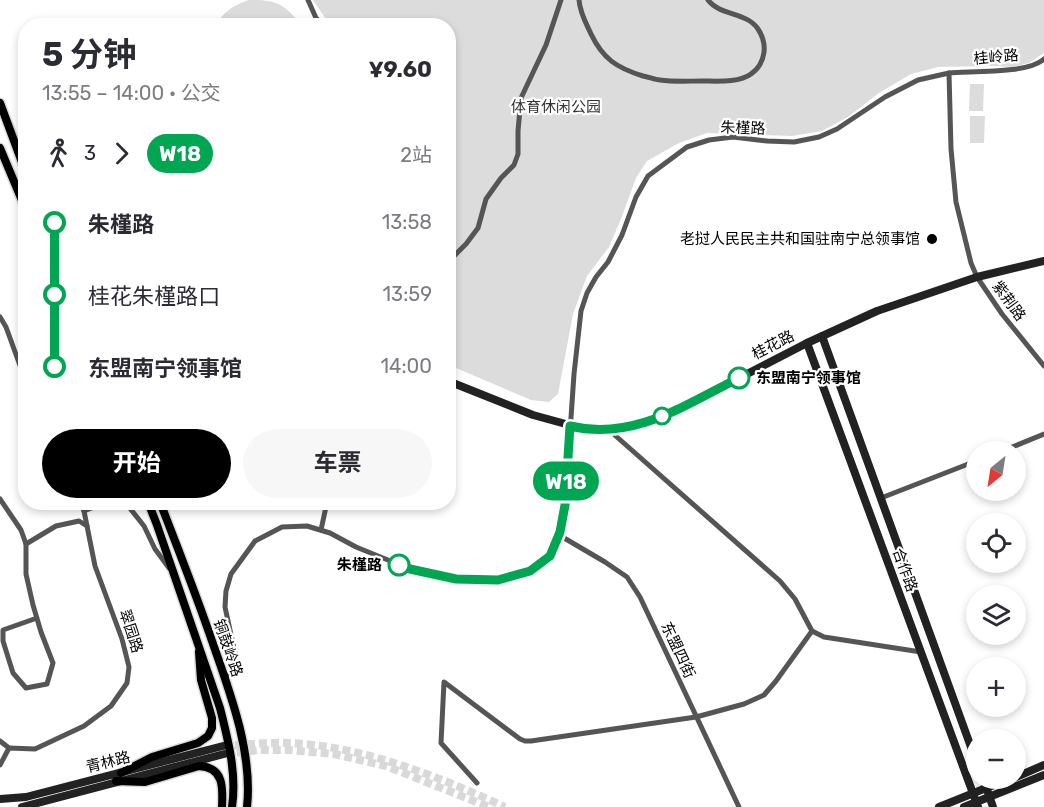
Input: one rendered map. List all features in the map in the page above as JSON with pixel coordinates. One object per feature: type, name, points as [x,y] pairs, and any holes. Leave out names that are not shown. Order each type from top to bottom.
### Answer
[{"type":"main road","points":[[0,103],[18,151]]},
{"type":"main road","points":[[0,148],[18,191]]},
{"type":"main road","name":"铜鼓岭路","points":[[150,510],[220,708],[232,765],[232,807]]},
{"type":"main road","name":"铜鼓岭路","points":[[163,510],[193,587],[231,697],[243,745],[247,807]]},
{"type":"main road","points":[[121,772],[152,757],[198,743],[210,732],[212,718],[201,680],[199,643]]},
{"type":"main road","points":[[116,781],[145,782],[195,767],[206,767],[216,773],[221,781],[222,807]]},
{"type":"street","points":[[308,0],[316,18]]},
{"type":"street","points":[[456,254],[478,228],[486,199],[514,165],[518,154],[521,98],[546,45],[561,0]]},
{"type":"street","points":[[579,0],[580,9],[596,43],[608,59],[625,70],[658,80],[727,82],[750,75],[762,63],[765,54],[763,39],[758,27],[748,20],[719,10],[708,0]]},
{"type":"street","name":"桂岭路","points":[[949,73],[1023,68],[1040,63],[1044,59]]},
{"type":"street","points":[[949,73],[951,149],[956,202],[971,263],[977,276]]},
{"type":"street","name":"朱槿路","points":[[225,678],[232,671],[235,663],[225,607],[226,591],[231,574],[255,541],[282,527],[308,526],[330,533],[356,547],[410,569],[456,579],[498,580],[530,571],[550,556],[559,535],[565,505],[581,311],[587,293],[608,262],[622,235],[636,197],[648,176],[687,147],[709,140],[733,137],[794,142],[819,137],[837,129],[885,96],[918,80],[949,73]]},
{"type":"street","name":"桂花路","points":[[456,384],[532,415],[584,429],[609,430],[644,423],[677,410],[807,343],[877,311],[977,276],[1044,261]]},
{"type":"street","name":"紫荆路","points":[[977,276],[1002,314],[1044,366]]},
{"type":"street","points":[[0,317],[18,360]]},
{"type":"street","points":[[822,336],[966,733]]},
{"type":"street","name":"合作路","points":[[807,343],[977,805]]},
{"type":"street","points":[[609,430],[780,581],[795,599],[812,631],[824,637],[921,652]]},
{"type":"street","points":[[1026,441],[1044,434]]},
{"type":"street","points":[[881,498],[966,465]]},
{"type":"street","points":[[0,499],[21,530],[26,544],[26,574],[37,618],[53,663],[47,684],[26,688],[13,673],[2,637],[3,630],[37,618]]},
{"type":"street","points":[[131,510],[144,526],[155,549],[175,575]]},
{"type":"street","points":[[321,530],[325,510]]},
{"type":"street","name":"翠园路","points":[[9,748],[35,749],[84,726],[111,706],[127,683],[129,667],[123,639],[95,566],[84,511]]},
{"type":"street","points":[[26,544],[56,526],[79,520],[87,526]]},
{"type":"street","name":"东盟四街","points":[[559,535],[627,577],[640,597],[739,807]]},
{"type":"street","points":[[477,783],[441,743],[444,682],[525,741],[696,717],[744,704],[764,695],[812,631]]},
{"type":"street","points":[[0,741],[9,748],[0,765]]},
{"type":"street","name":"青林路","points":[[0,799],[27,797],[121,772],[223,750],[22,807]]},
{"type":"street","points":[[1026,773],[1044,765]]},
{"type":"street","points":[[939,807],[973,794],[988,792],[1044,775]]},
{"type":"street","points":[[987,789],[993,807]]},
{"type":"street","points":[[964,807],[977,805],[993,789]]},
{"type":"green space","points":[[249,0],[273,2],[284,7],[295,18],[220,18],[238,4]]},
{"type":"green space","name":"体育休闲公园","points":[[313,0],[1044,0],[1044,53],[1029,63],[1013,67],[938,67],[911,74],[879,93],[848,117],[822,131],[792,136],[707,133],[679,143],[647,161],[636,178],[609,247],[587,276],[573,314],[558,394],[549,402],[531,400],[456,368],[456,18],[325,18]]},
{"type":"green space","points":[[970,84],[984,84],[983,111],[969,111]]},
{"type":"green space","points":[[970,116],[985,116],[984,143],[970,143]]},
{"type":"tunnel","points":[[223,746],[287,743],[315,745],[371,756],[427,774],[505,807]]},
{"type":"tunnel","points":[[225,754],[260,750],[334,754],[386,766],[489,807]]},
{"type":"bus line","name":"W18","points":[[399,565],[456,579],[498,580],[530,571],[550,556],[560,532],[565,505],[570,426],[609,430],[644,423],[677,410],[739,378]]},
{"type":"place","name":"老挝人民民主共和国驻南宁总领事馆","points":[[932,239]]},
{"type":"place","name":"东盟南宁领事馆","points":[[739,378]]},
{"type":"place","name":"朱槿路","points":[[399,565]]}]
